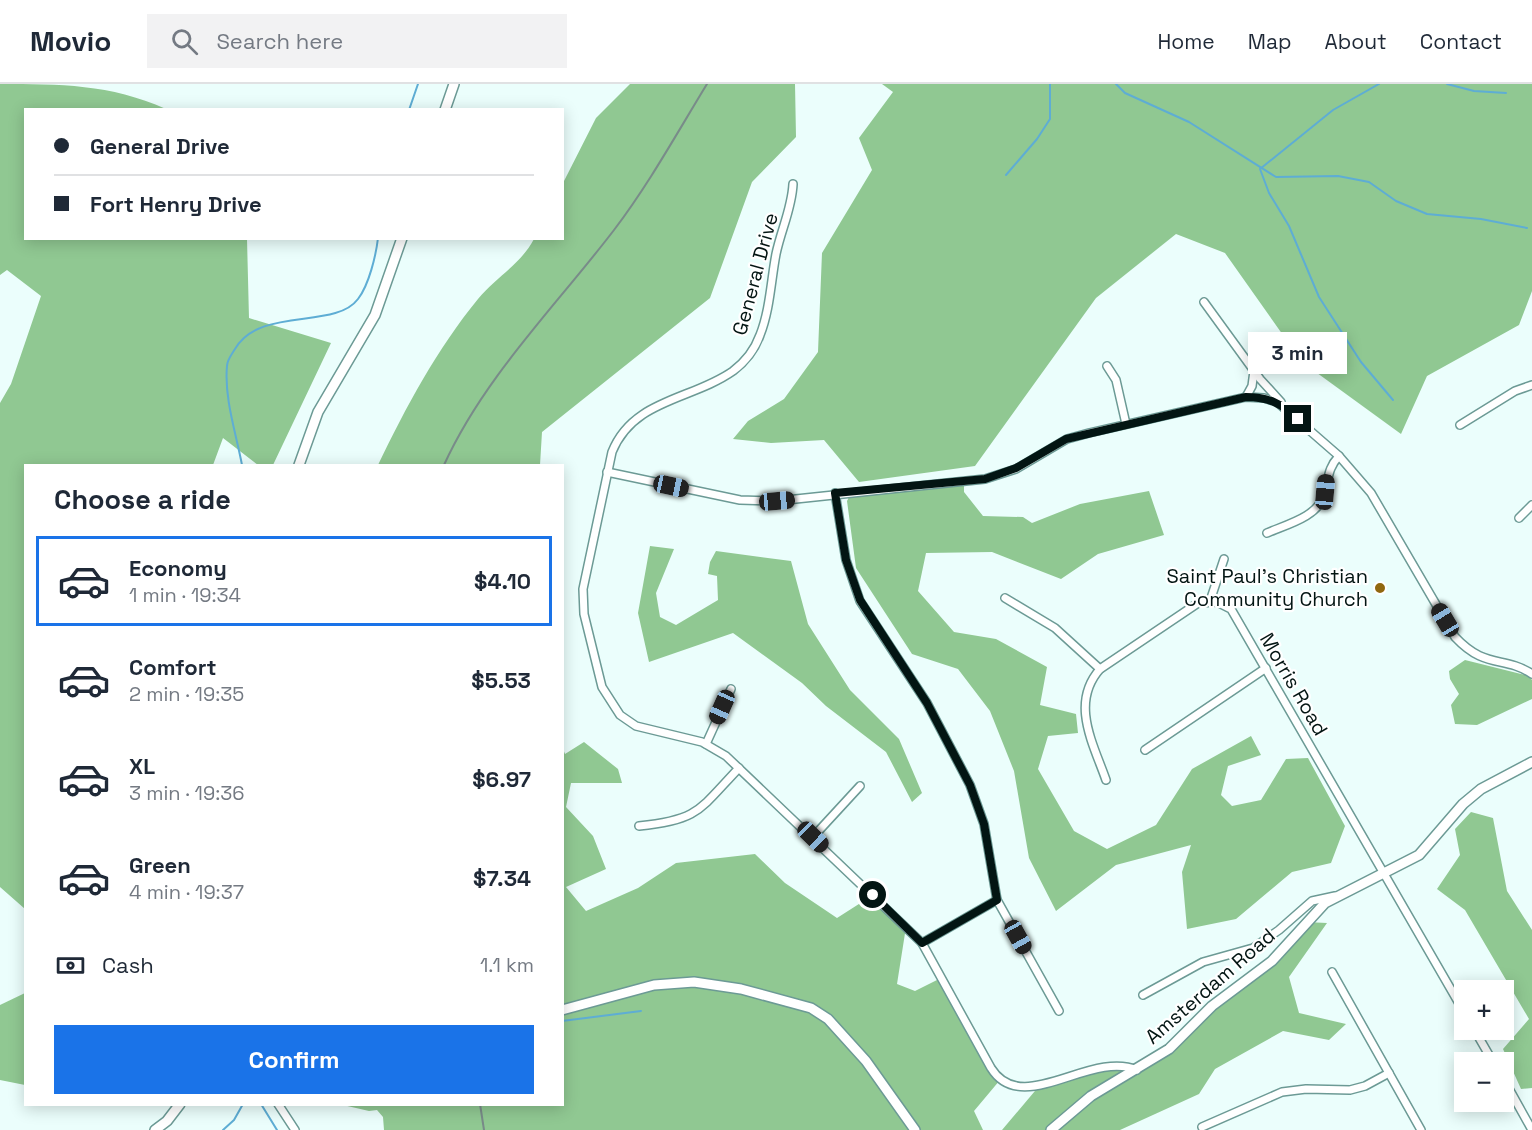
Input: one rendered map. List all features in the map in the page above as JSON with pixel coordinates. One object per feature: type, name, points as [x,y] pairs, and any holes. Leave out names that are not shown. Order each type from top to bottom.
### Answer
[{"type":"street","points":[[446,108],[454,84]]},
{"type":"street","name":"General Drive","points":[[793,184],[792,198],[776,254],[763,326],[757,342],[747,357],[734,370],[715,381],[649,409],[633,420],[616,442],[607,472],[583,588],[584,614],[602,687],[620,715],[636,726],[706,744],[739,768],[922,943],[990,1068],[1005,1084],[1025,1088],[1113,1064],[1137,1070]]},
{"type":"street","points":[[300,464],[318,412],[375,315],[401,240]]},
{"type":"street","points":[[1204,302],[1254,371],[1285,406],[1339,456],[1371,493],[1455,637],[1476,656],[1518,667],[1532,674]]},
{"type":"street","points":[[1107,366],[1116,380],[1126,424]]},
{"type":"street","points":[[1246,397],[1252,386],[1254,371]]},
{"type":"street","points":[[1460,426],[1515,391],[1532,385]]},
{"type":"street","points":[[607,472],[740,500],[777,501],[996,476],[1016,468],[1066,439],[1246,397],[1263,398],[1285,406]]},
{"type":"street","points":[[1267,534],[1311,513],[1320,505],[1325,492],[1328,469],[1339,456]]},
{"type":"street","points":[[835,493],[846,560],[860,600],[927,703],[970,785],[984,824],[997,900],[1059,1011]]},
{"type":"street","points":[[1519,518],[1532,505]]},
{"type":"street","points":[[1106,780],[1084,713],[1086,690],[1090,680],[1100,669],[1176,616],[1198,603],[1210,601],[1224,559]]},
{"type":"street","points":[[1005,598],[1055,628],[1100,669]]},
{"type":"street","name":"Morris Road","points":[[1210,601],[1231,609],[1454,994]]},
{"type":"street","points":[[1145,750],[1266,668]]},
{"type":"street","points":[[706,744],[731,689]]},
{"type":"street","name":"Amsterdam Road","points":[[1051,1130],[1091,1096],[1169,1049],[1212,1006],[1272,961],[1306,922],[1335,896],[1419,855],[1463,804],[1481,789],[1532,762]]},
{"type":"street","points":[[639,826],[678,822],[693,815],[739,768]]},
{"type":"street","points":[[813,837],[860,786]]},
{"type":"street","points":[[1143,995],[1203,962],[1252,948],[1279,930],[1312,901],[1335,896]]},
{"type":"street","points":[[922,943],[997,900]]},
{"type":"street","points":[[1332,972],[1421,1130]]},
{"type":"street","points":[[564,1009],[654,985],[684,982],[717,984],[801,1005],[823,1015],[844,1035],[872,1068],[915,1130]]},
{"type":"street","points":[[1202,1127],[1282,1092],[1306,1089],[1350,1090],[1365,1086],[1389,1073]]},
{"type":"street","points":[[1514,1098],[1532,1130]]},
{"type":"street","points":[[155,1130],[167,1121],[178,1106]]},
{"type":"street","points":[[279,1106],[295,1130]]},
{"type":"green space","points":[[0,84],[64,85],[105,90],[163,108],[24,108],[24,240],[247,240],[249,318],[331,343],[273,464],[257,464],[223,438],[213,464],[24,464],[24,908],[0,887],[0,403],[11,384],[41,296],[7,270],[0,275]]},
{"type":"green space","points":[[630,84],[795,84],[796,137],[752,182],[710,298],[542,432],[540,464],[379,464],[423,379],[449,338],[478,299],[522,256],[533,240],[564,240],[564,181],[596,118]]},
{"type":"green space","points":[[882,84],[1532,84],[1532,291],[1519,325],[1427,376],[1401,434],[1302,362],[1225,253],[1176,234],[1096,298],[975,466],[859,482],[824,440],[771,443],[733,439],[748,421],[784,399],[818,352],[822,253],[872,170],[859,138],[893,92]]},
{"type":"green space","points":[[964,481],[964,492],[983,516],[1023,517],[1032,523],[1080,504],[1149,491],[1164,535],[1098,554],[1061,579],[992,552],[926,553],[918,591],[954,632],[996,639],[1047,667],[1040,705],[1076,714],[1078,733],[1048,736],[1038,769],[1074,831],[1107,849],[1156,825],[1192,769],[1251,736],[1261,755],[1228,766],[1221,795],[1232,806],[1261,800],[1286,759],[1308,758],[1345,826],[1331,863],[1292,872],[1236,919],[1187,929],[1182,872],[1191,845],[1116,865],[1056,911],[1029,858],[1014,771],[990,711],[958,669],[912,654],[856,568],[847,501],[852,491]]},
{"type":"green space","points":[[650,546],[674,549],[656,593],[660,617],[676,625],[718,600],[717,576],[708,574],[710,562],[716,551],[791,561],[808,624],[850,690],[899,739],[922,793],[912,802],[886,752],[826,706],[802,683],[733,633],[649,662],[638,613]]},
{"type":"green space","points":[[1465,660],[1529,676],[1532,680],[1532,699],[1477,725],[1455,724],[1451,705],[1459,694],[1450,679],[1449,671]]},
{"type":"green space","points":[[584,742],[618,769],[622,783],[571,783],[566,807],[593,836],[606,869],[566,887],[586,911],[638,888],[676,863],[755,854],[785,883],[837,918],[873,895],[906,927],[897,984],[915,991],[941,978],[1000,1080],[974,1111],[983,1130],[384,1130],[383,1117],[377,1110],[369,1111],[347,1106],[564,1106],[564,752],[565,754]]},
{"type":"green space","points":[[1471,812],[1493,818],[1507,891],[1532,930],[1532,1088],[1521,1089],[1514,1073],[1514,1052],[1504,1052],[1503,1049],[1511,1040],[1514,1040],[1514,1036],[1529,1019],[1514,993],[1514,980],[1506,980],[1465,910],[1437,889],[1460,855],[1455,829]]},
{"type":"green space","points":[[1306,922],[1327,923],[1289,977],[1299,1013],[1346,1024],[1329,1040],[1283,1031],[1215,1069],[1199,1094],[1120,1130],[1002,1130],[1040,1085],[1113,1064],[1137,1070],[1256,975]]},
{"type":"green space","points":[[24,993],[24,1085],[0,1080],[0,1005]]},
{"type":"waterway","points":[[410,108],[418,84]]},
{"type":"waterway","points":[[1006,175],[1037,139],[1050,119],[1050,84]]},
{"type":"waterway","points":[[1116,84],[1125,93],[1189,122],[1276,177],[1338,176],[1369,182],[1396,201],[1427,214],[1481,219],[1527,228]]},
{"type":"waterway","points":[[1379,84],[1333,110],[1260,169],[1269,193],[1289,226],[1319,297],[1361,362],[1393,400]]},
{"type":"waterway","points":[[1447,84],[1474,91],[1506,93]]},
{"type":"waterway","points":[[242,464],[227,390],[227,364],[231,355],[247,336],[262,327],[279,322],[333,314],[347,308],[358,299],[369,278],[378,240]]},
{"type":"waterway","points":[[564,1021],[641,1011]]},
{"type":"waterway","points":[[223,1130],[234,1120],[242,1106]]},
{"type":"waterway","points":[[262,1106],[277,1130]]},
{"type":"railway","points":[[444,464],[460,433],[500,372],[627,213],[707,84]]},
{"type":"railway","points":[[480,1106],[484,1130]]},
{"type":"place","name":"Saint Paul’s Christian Community Church","points":[[1380,588]]},
{"type":"route","points":[[873,895],[922,943],[997,900],[984,824],[970,785],[927,703],[872,622],[860,600],[846,560],[835,493],[985,479],[1016,468],[1066,439],[1246,397],[1277,402],[1285,406],[1298,419]]}]
